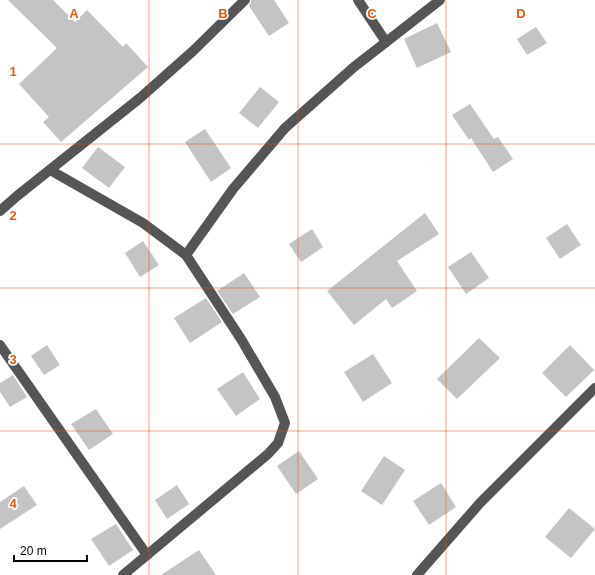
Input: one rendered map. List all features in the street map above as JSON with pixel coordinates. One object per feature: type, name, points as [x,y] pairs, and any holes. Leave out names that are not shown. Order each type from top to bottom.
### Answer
[{"type":"street","points":[[0,211],[140,98],[193,51],[245,0]]},
{"type":"street","points":[[358,0],[386,42]]},
{"type":"street","points":[[186,255],[233,189],[285,128],[354,67],[440,0]]},
{"type":"street","points":[[50,170],[143,223],[186,255],[241,339],[272,390],[285,423],[278,444],[268,454],[123,575]]},
{"type":"street","points":[[0,345],[147,555]]},
{"type":"street","points":[[417,575],[480,503],[595,388]]},
{"type":"building","points":[[8,0],[53,0],[75,22],[87,10],[123,47],[126,43],[148,67],[61,142],[43,122],[49,117],[19,84],[57,48]]},
{"type":"building","points":[[251,0],[274,0],[289,23],[269,36],[249,6]]},
{"type":"building","points":[[437,23],[451,52],[417,68],[404,39]]},
{"type":"building","points":[[536,27],[547,43],[527,55],[517,39]]},
{"type":"building","points":[[260,87],[279,102],[258,128],[239,113]]},
{"type":"building","points":[[470,104],[494,139],[498,137],[513,159],[493,172],[471,138],[469,140],[452,115]]},
{"type":"building","points":[[205,129],[231,168],[211,182],[185,142]]},
{"type":"building","points":[[98,147],[125,167],[109,188],[82,168]]},
{"type":"building","points":[[425,213],[439,234],[397,261],[417,291],[392,308],[386,299],[354,325],[327,291]]},
{"type":"building","points":[[567,224],[581,245],[560,259],[546,238]]},
{"type":"building","points":[[312,229],[323,247],[301,262],[289,244]]},
{"type":"building","points":[[143,241],[159,265],[140,277],[125,253]]},
{"type":"building","points":[[471,252],[489,278],[466,294],[448,267]]},
{"type":"building","points":[[244,273],[260,297],[233,314],[217,291]]},
{"type":"building","points":[[206,298],[222,322],[190,343],[174,318]]},
{"type":"building","points":[[479,338],[500,358],[457,399],[437,379]]},
{"type":"building","points":[[47,345],[60,365],[44,375],[31,356]]},
{"type":"building","points":[[570,345],[594,370],[566,397],[542,373]]},
{"type":"building","points":[[373,354],[392,383],[363,402],[344,372]]},
{"type":"building","points":[[243,372],[260,399],[236,416],[217,389]]},
{"type":"building","points":[[13,375],[27,397],[10,407],[0,392],[0,383]]},
{"type":"building","points":[[96,409],[113,434],[89,450],[71,424]]},
{"type":"building","points":[[299,451],[318,479],[296,494],[277,466]]},
{"type":"building","points":[[384,456],[405,470],[382,505],[361,491]]},
{"type":"building","points":[[441,483],[456,507],[429,525],[413,501]]},
{"type":"building","points":[[177,485],[189,504],[167,519],[155,500]]},
{"type":"building","points":[[24,486],[37,505],[0,529],[0,502]]},
{"type":"building","points":[[569,508],[595,529],[571,558],[545,537]]},
{"type":"building","points":[[116,524],[133,550],[109,566],[91,539]]},
{"type":"building","points":[[199,550],[216,575],[161,575]]}]
